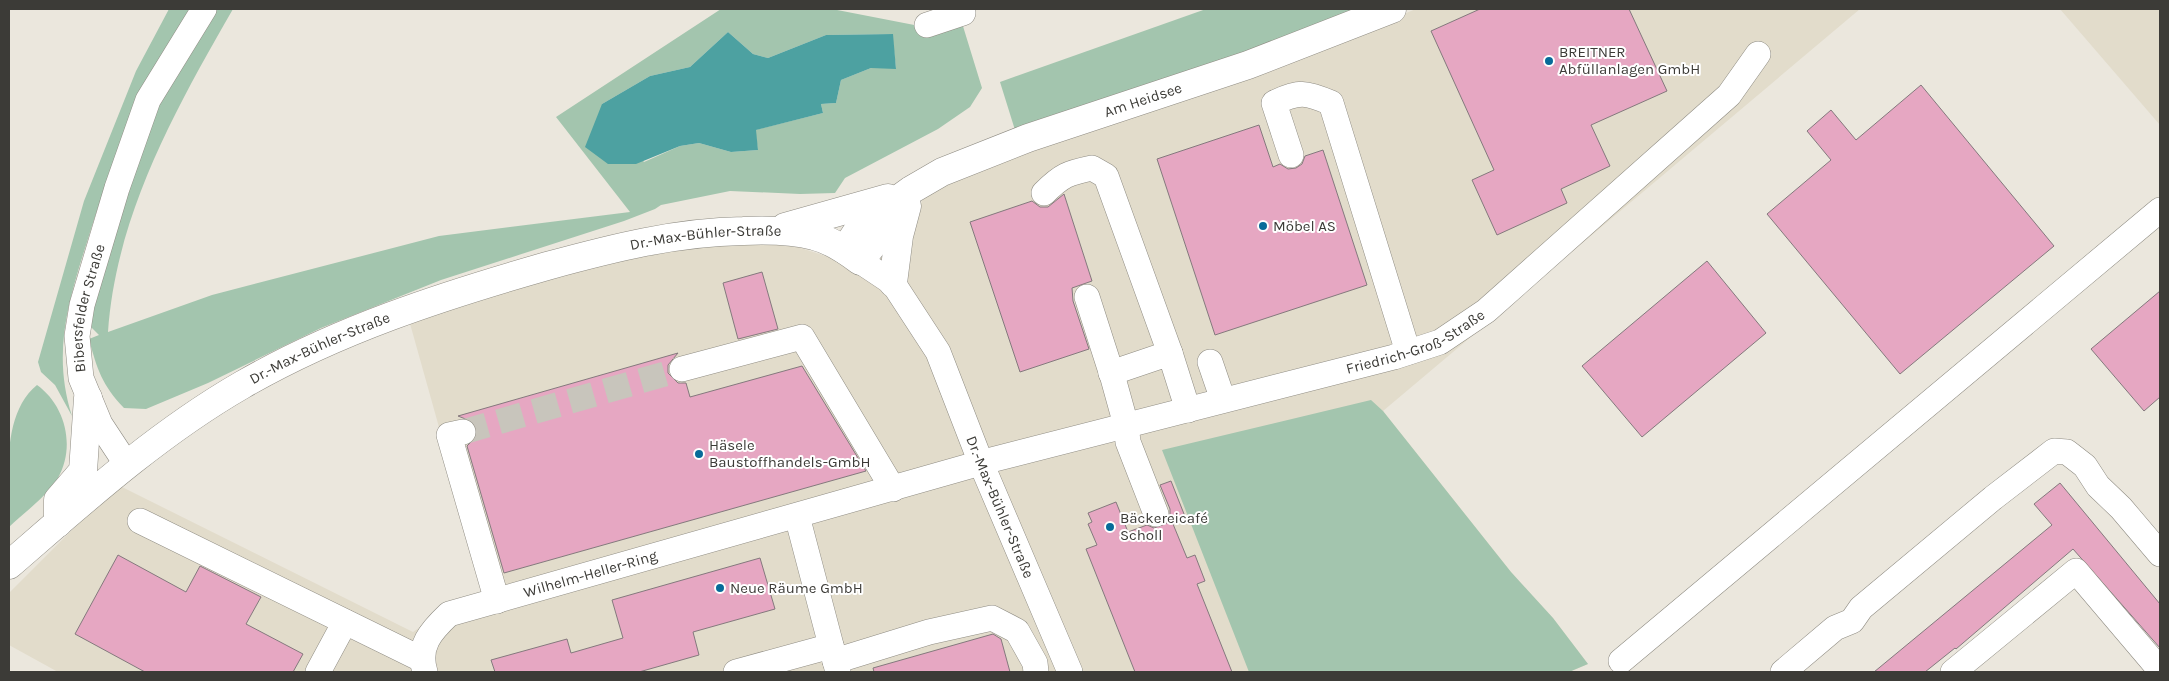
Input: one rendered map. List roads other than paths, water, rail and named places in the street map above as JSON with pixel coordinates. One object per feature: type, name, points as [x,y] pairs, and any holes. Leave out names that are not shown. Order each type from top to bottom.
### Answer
[{"type":"main road","name":"Am Heidsee","points":[[853,255],[860,227],[905,195],[942,172],[987,153],[1248,65],[1392,9]]},
{"type":"main road","points":[[776,230],[905,195],[893,283]]},
{"type":"main road","name":"Dr.-Max-Bühler-Straße","points":[[127,465],[179,426],[242,385],[363,326],[421,304],[483,284],[652,239],[706,231],[776,230],[816,236],[853,255]]},
{"type":"main road","points":[[58,523],[58,500],[83,471],[88,398]]},
{"type":"main road","points":[[9,565],[127,465]]},
{"type":"street","name":"Bibersfelder Straße","points":[[127,465],[109,440],[88,398],[81,378],[77,336],[82,305],[117,188],[148,100],[204,9]]},
{"type":"street","points":[[927,25],[962,13],[960,9]]},
{"type":"street","name":"Friedrich-Groß-Straße","points":[[981,463],[1188,410],[1440,342],[1490,308],[1729,95],[1758,54]]},
{"type":"street","points":[[1291,155],[1274,103],[1286,97],[1308,93],[1331,103],[1408,352]]},
{"type":"street","points":[[1044,193],[1059,177],[1073,172],[1092,168],[1106,176],[1170,353],[1188,410]]},
{"type":"street","points":[[1621,661],[2160,210]]},
{"type":"street","name":"Dr.-Max-Bühler-Straße","points":[[853,255],[893,283],[938,352],[981,463],[1070,672]]},
{"type":"street","points":[[1087,297],[1126,425],[1128,442],[1156,514]]},
{"type":"street","points":[[682,369],[802,337],[893,489]]},
{"type":"street","points":[[1111,373],[1170,353]]},
{"type":"street","points":[[1210,362],[1223,400]]},
{"type":"street","points":[[463,432],[448,435],[497,601]]},
{"type":"street","points":[[1783,672],[1835,628],[1852,621],[1862,608],[1891,583],[1993,498],[2054,451],[2067,452],[2084,466],[2098,486],[2121,508],[2160,554]]},
{"type":"street","name":"Wilhelm-Heller-Ring","points":[[423,666],[430,632],[449,614],[981,463]]},
{"type":"street","points":[[798,516],[834,660]]},
{"type":"street","points":[[140,521],[345,622],[423,666]]},
{"type":"street","points":[[1953,672],[2076,571],[2160,670]]},
{"type":"street","points":[[736,672],[834,660],[930,632],[992,618],[1017,631],[1035,663],[1036,672]]},
{"type":"street","points":[[318,672],[345,622]]},
{"type":"water","points":[[728,32],[753,54],[768,58],[826,35],[893,34],[896,69],[871,68],[841,80],[836,103],[821,104],[823,113],[756,130],[758,150],[731,152],[699,143],[680,146],[636,164],[608,164],[585,147],[602,104],[650,76],[690,67]]},
{"type":"tunnel","points":[[463,432],[682,369]]},
{"type":"place","name":"BREITNER Abfüllanlagen GmbH","points":[[1549,61]]},
{"type":"place","name":"Möbel AS","points":[[1263,226]]},
{"type":"place","name":"Häsele Baustoffhandels-GmbH","points":[[699,454]]},
{"type":"place","name":"Bäckereicafé Scholl","points":[[1110,527]]},
{"type":"place","name":"Neue Räume GmbH","points":[[720,588]]}]
